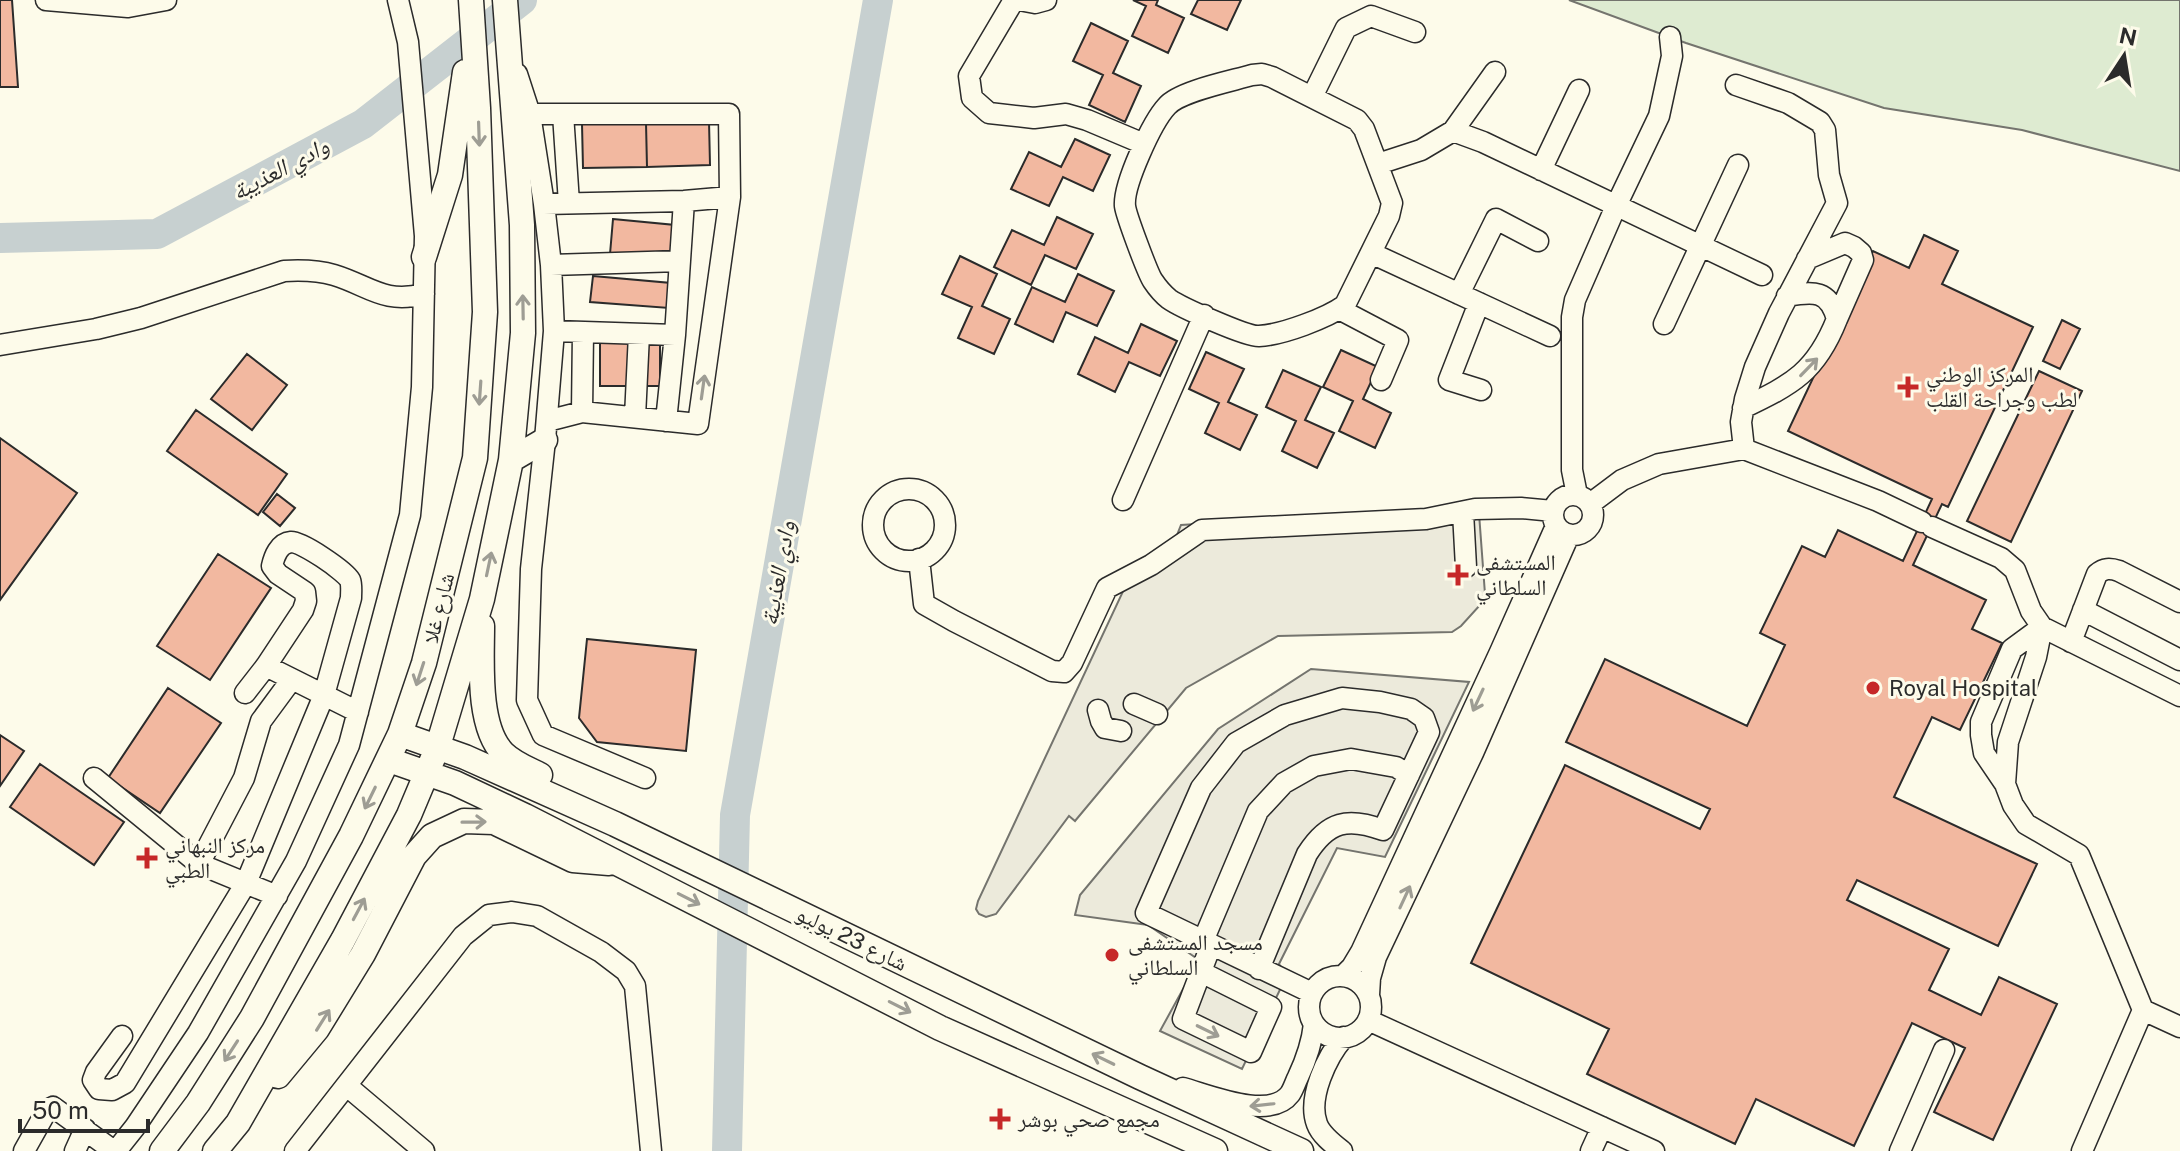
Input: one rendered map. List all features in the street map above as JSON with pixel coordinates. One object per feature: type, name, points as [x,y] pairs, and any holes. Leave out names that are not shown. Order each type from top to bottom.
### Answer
[{"type":"main road","name":"شارع غلا","points":[[215,1151],[238,1123],[343,940],[409,815],[438,746],[482,599],[511,460],[523,333],[522,225],[505,0]]},
{"type":"main road","points":[[424,257],[450,175],[472,9]]},
{"type":"main road","name":"شارع غلا","points":[[162,1151],[198,1103],[252,1018],[351,836],[400,734],[424,663],[475,458],[485,312],[472,9]]},
{"type":"main road","points":[[511,460],[546,430]]},
{"type":"main road","points":[[482,599],[483,702],[494,741],[513,761],[627,820],[640,836]]},
{"type":"main road","name":"شارع 23 يوليو","points":[[400,734],[438,746],[640,836],[1140,1077],[1301,1151]]},
{"type":"main road","name":"شارع 23 يوليو","points":[[389,760],[483,796],[940,1028],[1215,1151]]},
{"type":"main road","points":[[238,1123],[317,1029],[363,954],[414,856],[432,836],[464,821],[494,822],[573,860],[620,863]]},
{"type":"street","points":[[46,0],[128,7],[166,0]]},
{"type":"street","points":[[24,1151],[49,1107],[56,1108],[115,1151],[135,1127],[198,1033],[277,896],[349,745],[410,515],[422,387],[425,236],[408,42],[398,0]]},
{"type":"street","points":[[1046,0],[1035,3],[1016,0],[969,76],[972,98],[989,113],[1034,118],[1066,114],[1144,144]]},
{"type":"street","points":[[1312,97],[1346,28],[1371,16],[1415,32]]},
{"type":"street","points":[[919,559],[924,604],[1052,671],[1064,672],[1072,663],[1107,588],[1151,565],[1202,530],[1426,519],[1475,509],[1521,508],[1582,534],[1591,526],[1593,513],[1572,470],[1572,317],[1575,300],[1659,116],[1672,56],[1670,37]]},
{"type":"street","points":[[509,49],[530,114],[551,265],[554,331],[531,569],[527,700],[543,735],[645,778]]},
{"type":"street","points":[[1378,164],[1421,150],[1453,131],[1495,72]]},
{"type":"street","points":[[1262,74],[1312,97],[1357,120],[1364,129],[1392,203],[1389,216],[1345,305],[1333,313],[1278,333],[1256,337],[1170,299],[1151,280],[1125,207],[1127,184],[1144,144],[1167,106],[1180,97],[1262,74]]},
{"type":"street","points":[[1736,85],[1788,103],[1820,122],[1825,130],[1829,175],[1837,203],[1787,296],[1755,367],[1741,422],[1744,449]]},
{"type":"street","points":[[1541,170],[1579,90]]},
{"type":"street","points":[[530,114],[729,114],[730,197],[698,424],[582,412],[546,430]]},
{"type":"street","points":[[563,114],[569,203]]},
{"type":"street","points":[[1453,131],[1483,142],[1762,275]]},
{"type":"street","points":[[1664,324],[1738,165]]},
{"type":"street","points":[[544,204],[730,197]]},
{"type":"street","points":[[666,421],[684,201]]},
{"type":"street","points":[[1459,294],[1496,219],[1538,241]]},
{"type":"street","points":[[1743,408],[1783,389],[1802,375],[1819,356],[1863,260],[1861,253],[1845,243],[1807,259]]},
{"type":"street","points":[[1371,253],[1550,336]]},
{"type":"street","points":[[551,265],[680,261]]},
{"type":"street","points":[[0,345],[141,318],[284,271],[308,270],[333,275],[383,296],[407,298],[424,294]]},
{"type":"street","points":[[1787,296],[1808,292],[1823,296],[1833,305],[1837,319]]},
{"type":"street","points":[[1479,303],[1449,380],[1481,390]]},
{"type":"street","points":[[1339,309],[1398,340],[1381,380]]},
{"type":"street","points":[[1123,500],[1204,315]]},
{"type":"street","points":[[554,331],[675,335]]},
{"type":"street","points":[[582,412],[583,332]]},
{"type":"street","points":[[635,417],[639,334]]},
{"type":"street","points":[[1369,995],[1358,982],[1343,976],[1325,980],[1312,993],[1310,1014],[1314,1024],[1327,1035],[1344,1037],[1362,1029],[1368,1020],[1371,1012],[1370,978],[1376,957],[1473,753],[1559,524],[1555,505],[1565,497],[1584,500],[1659,464],[1744,449],[1878,501],[2001,558],[2015,570],[2031,611],[2042,627],[2180,696]]},
{"type":"street","points":[[1463,512],[1466,567]]},
{"type":"street","points":[[1343,976],[1352,967],[1367,939],[1559,524]]},
{"type":"street","points":[[122,1036],[96,1072],[93,1080],[99,1089],[112,1090],[125,1083],[246,883],[324,695],[351,598],[351,582],[346,573],[304,546],[286,543],[275,553],[272,566],[278,574],[305,592],[306,601],[266,666],[245,693]]},
{"type":"street","points":[[2071,642],[2097,574],[2107,569],[2119,571],[2180,602]]},
{"type":"street","points":[[2083,610],[2180,660]]},
{"type":"street","points":[[2042,627],[2012,649],[1981,722],[1984,753],[2026,824],[2079,855],[2143,1010],[2180,1027]]},
{"type":"street","points":[[2005,784],[2008,742],[2033,668],[2042,627]]},
{"type":"street","points":[[2007,660],[2020,656],[2026,658],[2033,668]]},
{"type":"street","points":[[266,666],[358,712]]},
{"type":"street","points":[[199,864],[244,778],[261,721],[292,679]]},
{"type":"street","points":[[1259,969],[1307,854],[1317,838],[1345,822],[1363,823],[1383,830],[1429,732],[1424,718],[1411,709],[1342,698],[1285,715],[1236,743],[1201,788],[1146,913],[1259,969],[1312,993]]},
{"type":"street","points":[[1134,704],[1157,714]]},
{"type":"street","points":[[1098,710],[1105,728],[1121,731]]},
{"type":"street","points":[[1981,722],[1999,736],[2014,726]]},
{"type":"street","points":[[1201,972],[1271,1007],[1251,1052],[1183,1019],[1201,972],[1207,943],[1258,811],[1284,783],[1314,766],[1351,759],[1396,767],[1409,775]]},
{"type":"street","points":[[94,778],[199,864],[277,896]]},
{"type":"street","points":[[295,1151],[463,936],[489,915],[512,912],[537,916],[601,952],[626,971],[635,986],[651,1151]]},
{"type":"street","points":[[2082,1151],[2143,1010]]},
{"type":"street","points":[[1368,1020],[1654,1151]]},
{"type":"street","points":[[1140,1077],[1250,1107],[1278,1104],[1289,1096],[1301,1071],[1314,1024]]},
{"type":"street","points":[[1342,1151],[1318,1127],[1313,1108],[1321,1078],[1334,1049],[1344,1037]]},
{"type":"street","points":[[1900,1151],[1944,1050]]},
{"type":"street","points":[[347,1086],[424,1151]]},
{"type":"street","points":[[1591,1151],[1602,1127]]},
{"type":"street","points":[[75,1151],[85,1129]]},
{"type":"green space","points":[[1569,0],[2180,0],[2180,171],[2022,130],[1884,108],[1686,43]]},
{"type":"shaded area","points":[[1478,500],[1485,594],[1481,604],[1461,626],[1452,632],[1278,636],[1186,688],[1075,821],[1069,816],[996,914],[986,917],[979,914],[976,909],[978,901],[1125,587],[1173,545],[1181,525],[1449,509]]},
{"type":"shaded area","points":[[1311,669],[1469,682],[1385,857],[1337,848],[1279,964],[1287,975],[1242,1069],[1160,1031],[1199,960],[1148,925],[1075,915],[1080,895],[1218,729]]},
{"type":"building","points":[[0,0],[12,0],[18,87],[0,87]]},
{"type":"building","points":[[1133,0],[1158,0],[1156,5],[1184,18],[1168,53],[1132,36],[1146,6]]},
{"type":"building","points":[[1198,0],[1241,0],[1227,30],[1191,14]]},
{"type":"building","points":[[1091,23],[1128,41],[1113,73],[1141,86],[1125,122],[1089,105],[1103,75],[1073,61]]},
{"type":"building","points":[[709,121],[710,165],[647,167],[646,123]]},
{"type":"building","points":[[646,123],[647,167],[583,168],[582,124]]},
{"type":"building","points":[[1075,139],[1110,155],[1093,191],[1063,177],[1049,206],[1011,189],[1029,152],[1061,167]]},
{"type":"building","points":[[1057,217],[1093,234],[1076,269],[1045,255],[1031,285],[994,267],[1012,230],[1044,245]]},
{"type":"building","points":[[613,219],[675,225],[672,260],[610,254]]},
{"type":"building","name":"Royal Hospital","points":[[1924,235],[1958,251],[1942,284],[2033,327],[1948,507],[1942,504],[1913,565],[1986,600],[1972,629],[2002,643],[1960,730],[1932,717],[1894,797],[2037,864],[1998,946],[1857,880],[1847,900],[1949,949],[1929,990],[1981,1015],[1999,977],[2057,1004],[1993,1140],[1934,1112],[1965,1048],[1912,1023],[1854,1146],[1756,1099],[1735,1144],[1587,1074],[1609,1029],[1471,963],[1565,765],[1700,829],[1710,809],[1566,742],[1605,659],[1747,726],[1785,645],[1760,633],[1802,546],[1825,557],[1838,530],[1903,561],[1932,499],[1788,431],[1873,251],[1909,268]]},
{"type":"building","points":[[960,256],[997,274],[982,306],[1010,319],[994,354],[958,338],[972,307],[942,294]]},
{"type":"building","points":[[1078,274],[1114,291],[1097,326],[1066,312],[1053,342],[1015,324],[1032,287],[1065,302]]},
{"type":"building","points":[[593,276],[671,283],[669,308],[590,302]]},
{"type":"building","points":[[2062,320],[2080,329],[2060,369],[2043,361]]},
{"type":"building","points":[[1141,324],[1177,341],[1160,376],[1129,362],[1115,392],[1078,374],[1095,337],[1128,353]]},
{"type":"building","points":[[600,340],[660,340],[660,386],[600,386]]},
{"type":"building","points":[[1341,350],[1378,367],[1363,399],[1391,413],[1375,448],[1339,431],[1353,401],[1323,387]]},
{"type":"building","points":[[1206,352],[1244,369],[1228,402],[1257,415],[1240,450],[1205,433],[1219,403],[1189,389]]},
{"type":"building","points":[[247,354],[287,385],[252,430],[211,399]]},
{"type":"building","points":[[1283,370],[1321,387],[1305,420],[1334,433],[1317,468],[1282,451],[1296,421],[1266,407]]},
{"type":"building","points":[[2039,371],[2082,391],[2011,542],[1967,521]]},
{"type":"building","points":[[196,410],[287,474],[258,515],[167,451]]},
{"type":"building","points":[[0,438],[77,493],[0,600]]},
{"type":"building","points":[[277,494],[295,508],[280,526],[263,512]]},
{"type":"building","points":[[218,554],[271,588],[210,680],[157,646]]},
{"type":"building","points":[[587,639],[696,650],[686,751],[597,742],[579,718]]},
{"type":"building","points":[[168,688],[221,723],[160,813],[108,778]]},
{"type":"building","points":[[0,735],[24,751],[0,786]]},
{"type":"building","points":[[40,764],[124,822],[94,865],[10,807]]},
{"type":"waterway","name":"وادي العذيبة","points":[[0,238],[157,234],[363,124],[522,0]]},
{"type":"waterway","name":"وادي العذيبة","points":[[727,1151],[735,815],[878,0]]},
{"type":"place","name":"المركز الوطني لطب وجراحة القلب","points":[[1908,387]]},
{"type":"place","name":"المستشفى السلطاني","points":[[1458,575]]},
{"type":"place","name":"Royal Hospital","points":[[1873,688]]},
{"type":"place","name":"مركز النبهاني الطبي","points":[[147,858]]},
{"type":"place","name":"مسجد المستشفى السلطاني","points":[[1112,955]]},
{"type":"place","name":"مجمع صحي بوشر","points":[[1000,1119]]}]
